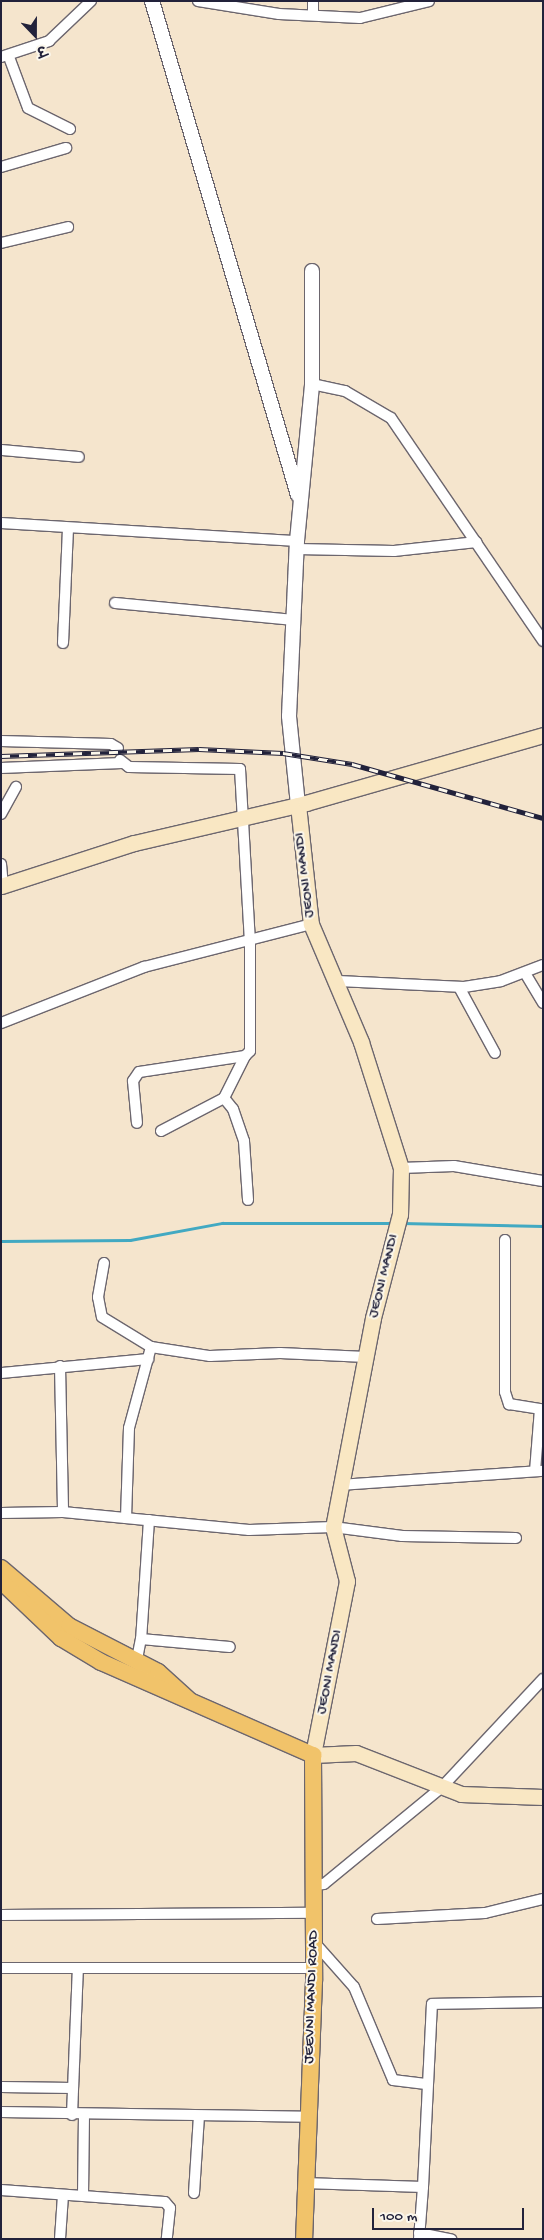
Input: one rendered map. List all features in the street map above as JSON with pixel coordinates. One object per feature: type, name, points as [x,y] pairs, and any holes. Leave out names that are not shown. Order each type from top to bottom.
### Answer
[{"type":"main road","points":[[2,885],[69,861],[243,814],[298,805],[543,735]]},
{"type":"main road","name":"JEONI MANDI","points":[[298,805],[311,924],[338,981],[387,1112],[401,1168],[400,1214],[391,1240],[333,1527],[347,1581],[313,1755]]},
{"type":"main road","points":[[1,1568],[69,1626],[137,1660],[171,1681],[193,1705]]},
{"type":"main road","points":[[1,1581],[61,1638],[193,1705],[313,1755],[356,1753],[461,1794],[543,1797]]},
{"type":"main road","name":"JEEVNI MANDI ROAD","points":[[304,2239],[304,2183],[314,1968],[313,1755]]},
{"type":"street","points":[[70,129],[28,108],[5,57],[58,36],[91,1]]},
{"type":"street","points":[[152,1],[300,501]]},
{"type":"street","points":[[198,1],[312,15],[360,18],[429,1]]},
{"type":"street","points":[[312,15],[313,1]]},
{"type":"street","points":[[1,167],[66,148]]},
{"type":"street","points":[[1,243],[68,227]]},
{"type":"street","points":[[298,805],[289,716],[300,501],[312,384],[312,270]]},
{"type":"street","points":[[312,384],[352,394],[391,418],[543,641]]},
{"type":"street","points":[[1,450],[79,458]]},
{"type":"street","points":[[1,523],[394,551],[477,542]]},
{"type":"street","points":[[63,643],[68,528]]},
{"type":"street","points":[[115,604],[294,620]]},
{"type":"street","points":[[1,741],[111,744],[118,748]]},
{"type":"street","points":[[1,768],[121,761],[129,767],[236,766],[242,774],[254,1045],[245,1056],[224,1098],[161,1131]]},
{"type":"street","points":[[1,814],[16,787]]},
{"type":"street","points":[[1,864],[2,885]]},
{"type":"street","points":[[1,1023],[144,968],[311,924]]},
{"type":"street","points":[[338,981],[459,987],[525,974],[543,965]]},
{"type":"street","points":[[525,974],[543,1003]]},
{"type":"street","points":[[459,987],[495,1053]]},
{"type":"street","points":[[137,1123],[133,1081],[139,1072],[245,1056]]},
{"type":"street","points":[[224,1098],[233,1109],[244,1141],[248,1200]]},
{"type":"street","points":[[401,1168],[454,1166],[543,1181]]},
{"type":"street","points":[[341,1486],[539,1471],[540,1409],[509,1404],[505,1392],[505,1240]]},
{"type":"street","points":[[104,1263],[98,1297],[102,1317],[151,1347],[210,1356],[280,1353],[366,1357]]},
{"type":"street","points":[[126,1518],[129,1428],[151,1347]]},
{"type":"street","points":[[1,1372],[148,1359]]},
{"type":"street","points":[[60,1366],[63,1512]]},
{"type":"street","points":[[1,1513],[63,1512],[249,1530],[333,1527],[402,1536],[516,1538]]},
{"type":"street","points":[[137,1660],[149,1520]]},
{"type":"street","points":[[140,1640],[230,1648]]},
{"type":"street","points":[[314,1885],[324,1884],[442,1787],[543,1679]]},
{"type":"street","points":[[377,1919],[485,1913],[543,1899]]},
{"type":"street","points":[[1,1915],[314,1913]]},
{"type":"street","points":[[314,1942],[354,1987],[392,2080],[426,2084]]},
{"type":"street","points":[[1,1968],[314,1968]]},
{"type":"street","points":[[72,2115],[78,1968]]},
{"type":"street","points":[[451,2239],[419,2236],[423,2188],[426,2084],[432,2004],[543,2002]]},
{"type":"street","points":[[1,2087],[73,2088]]},
{"type":"street","points":[[1,2112],[72,2115],[308,2117]]},
{"type":"street","points":[[82,2196],[84,2115]]},
{"type":"street","points":[[194,2193],[199,2116]]},
{"type":"street","points":[[304,2183],[423,2188]]},
{"type":"street","points":[[1,2190],[165,2202],[170,2208],[167,2239]]},
{"type":"street","points":[[60,2239],[63,2194]]},
{"type":"waterway","points":[[1,1241],[130,1240],[222,1223],[392,1223]]},
{"type":"waterway","points":[[401,1223],[543,1226]]},
{"type":"railway","points":[[1,756],[199,749],[283,753],[352,764],[543,818]]}]
